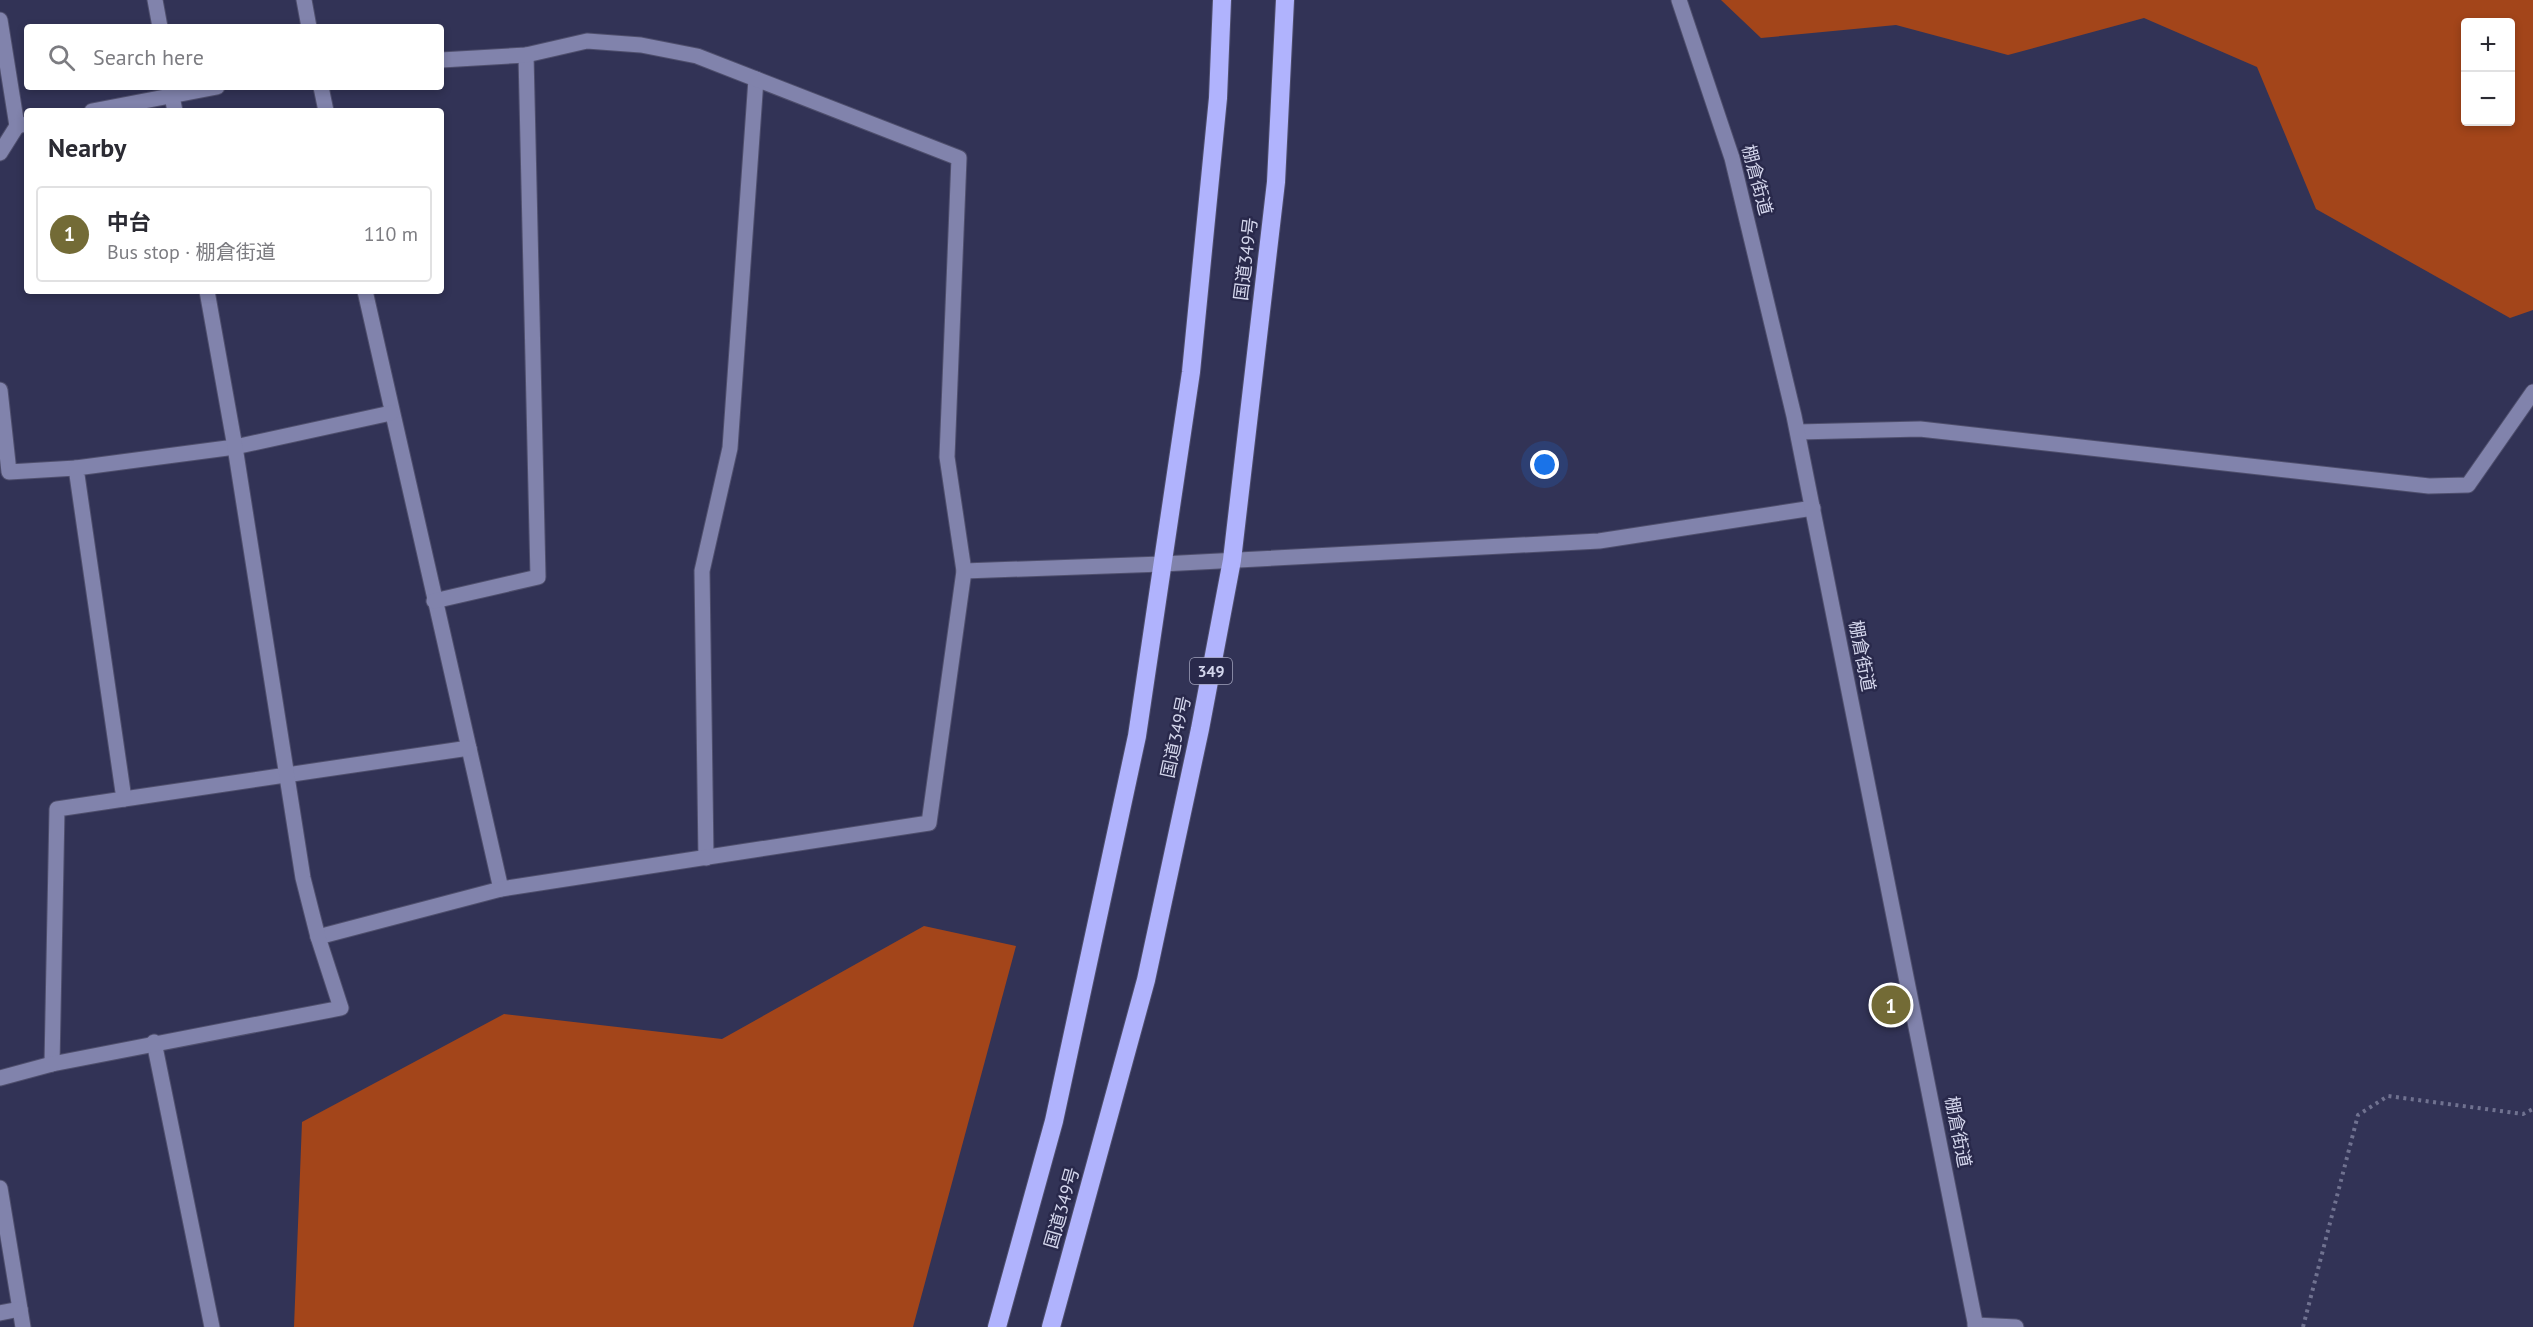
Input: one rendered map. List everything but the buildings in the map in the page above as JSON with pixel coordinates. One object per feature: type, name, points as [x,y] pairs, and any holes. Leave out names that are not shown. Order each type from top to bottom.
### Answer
[{"type":"highway","name":"国道349号","points":[[997,1327],[1056,1110],[1137,736],[1195,337],[1218,98],[1222,0]]},
{"type":"highway","name":"国道349号","points":[[1050,1327],[1146,980],[1200,729],[1232,560],[1276,182],[1285,0]]},
{"type":"street","points":[[155,0],[159,24]]},
{"type":"street","points":[[304,0],[308,24]]},
{"type":"street","name":"棚倉街道","points":[[1679,0],[1732,158],[1798,432],[1975,1326]]},
{"type":"street","points":[[0,21],[22,125],[0,153]]},
{"type":"street","points":[[318,938],[501,889],[929,823],[964,571],[947,457],[959,158],[697,56],[641,45],[587,41],[526,55],[444,60]]},
{"type":"street","points":[[434,601],[538,578],[526,55]]},
{"type":"street","points":[[706,858],[702,571],[730,448],[756,79]]},
{"type":"street","points":[[110,108],[205,90]]},
{"type":"street","points":[[322,90],[325,108]]},
{"type":"street","points":[[0,1078],[154,1042],[340,1008],[318,938],[303,878],[235,447],[208,294]]},
{"type":"street","points":[[366,294],[501,889]]},
{"type":"street","points":[[0,390],[9,472],[76,468],[235,447],[391,413]]},
{"type":"street","points":[[1798,432],[1920,429],[2429,486],[2468,485],[2533,392]]},
{"type":"street","points":[[76,468],[124,799]]},
{"type":"street","points":[[964,571],[1162,564],[1599,541],[1814,508]]},
{"type":"street","points":[[52,1064],[57,809],[469,748]]},
{"type":"street","points":[[154,1042],[212,1327]]},
{"type":"street","points":[[0,1188],[23,1327]]},
{"type":"street","points":[[0,1313],[20,1308]]},
{"type":"street","points":[[1975,1326],[2016,1327]]},
{"type":"path","points":[[2303,1327],[2358,1115],[2388,1096],[2523,1114],[2533,1109]]},
{"type":"shaded area","points":[[1721,0],[2533,0],[2533,310],[2510,318],[2316,209],[2257,67],[2144,18],[2008,55],[1896,25],[1761,38]]},
{"type":"shaded area","points":[[924,926],[1016,946],[913,1327],[294,1327],[302,1122],[504,1014],[722,1039]]},
{"type":"place","name":"中台","points":[[1891,1005]]}]
